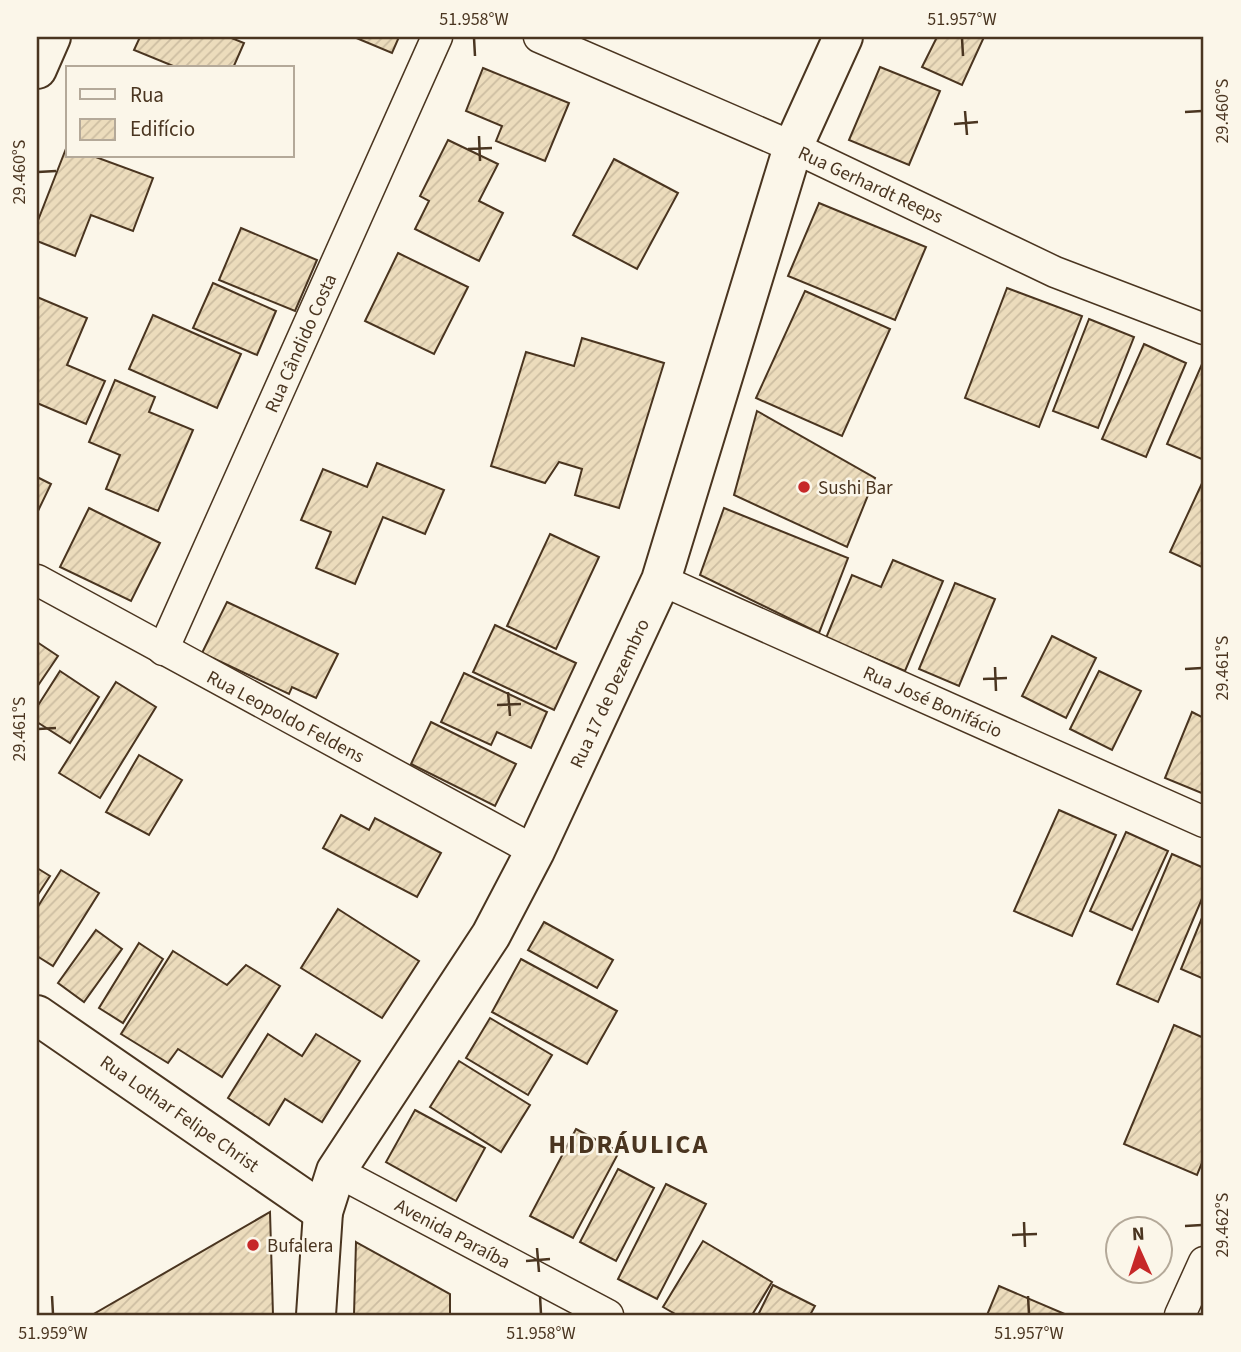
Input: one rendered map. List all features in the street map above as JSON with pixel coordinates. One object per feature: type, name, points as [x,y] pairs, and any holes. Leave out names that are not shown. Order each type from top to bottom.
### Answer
[{"type":"main road","points":[[37,69],[51,37]]},
{"type":"main road","name":"Rua 17 de Dezembro","points":[[316,1315],[323,1212],[336,1171],[491,935],[535,851],[661,580],[793,147],[843,37]]},
{"type":"main road","name":"Rua Lothar Felipe Christ","points":[[37,1015],[323,1212]]},
{"type":"street","name":"Rua Cândido Costa","points":[[163,650],[438,37]]},
{"type":"street","name":"Rua Gerhardt Reeps","points":[[539,37],[793,147],[1055,272],[1204,329]]},
{"type":"street","name":"Rua Leopoldo Feldens","points":[[37,580],[535,851]]},
{"type":"street","name":"Rua José Bonifácio","points":[[661,580],[1204,822]]},
{"type":"street","name":"Avenida Paraíba","points":[[336,1171],[608,1315]]},
{"type":"street","points":[[1180,1315],[1204,1262]]},
{"type":"building","points":[[140,37],[229,37],[244,43],[234,66],[173,66],[134,50]]},
{"type":"building","points":[[354,37],[399,37],[392,53]]},
{"type":"building","points":[[937,37],[984,37],[962,85],[922,67]]},
{"type":"building","points":[[880,67],[940,91],[909,165],[849,140]]},
{"type":"building","points":[[483,68],[569,103],[545,161],[496,141],[502,126],[466,111]]},
{"type":"building","points":[[448,140],[498,164],[479,201],[503,213],[479,261],[415,229],[429,201],[420,196]]},
{"type":"building","points":[[66,149],[66,158],[98,158],[153,178],[133,231],[91,215],[75,256],[37,241],[37,223]]},
{"type":"building","points":[[614,159],[678,193],[637,269],[573,235]]},
{"type":"building","points":[[819,203],[926,247],[895,320],[788,276]]},
{"type":"building","points":[[241,228],[317,260],[295,311],[219,280]]},
{"type":"building","points":[[398,253],[468,287],[434,354],[365,321]]},
{"type":"building","points":[[213,283],[276,311],[257,355],[193,328]]},
{"type":"building","points":[[1007,288],[1082,316],[1039,427],[965,398]]},
{"type":"building","points":[[805,291],[890,329],[842,436],[756,398]]},
{"type":"building","points":[[37,297],[87,318],[67,365],[105,381],[86,424],[37,403]]},
{"type":"building","points":[[153,315],[241,354],[217,408],[129,369]]},
{"type":"building","points":[[1089,319],[1134,337],[1098,428],[1053,411]]},
{"type":"building","points":[[582,338],[664,363],[619,508],[575,495],[582,469],[559,462],[545,483],[491,466],[526,352],[574,366]]},
{"type":"building","points":[[1144,344],[1186,363],[1146,457],[1102,439]]},
{"type":"building","points":[[1202,364],[1204,365],[1204,460],[1167,444]]},
{"type":"building","points":[[115,380],[155,397],[149,412],[193,430],[158,511],[106,489],[120,455],[89,442]]},
{"type":"building","name":"Sushi Bar","points":[[757,411],[875,478],[847,547],[734,495]]},
{"type":"building","points":[[377,463],[444,490],[425,534],[383,517],[355,584],[316,568],[331,532],[301,520],[323,469],[367,487]]},
{"type":"building","points":[[37,477],[51,484],[37,513]]},
{"type":"building","points":[[1204,479],[1204,568],[1170,552]]},
{"type":"building","points":[[89,508],[160,543],[131,601],[60,567]]},
{"type":"building","points":[[724,508],[848,558],[819,633],[700,575]]},
{"type":"building","points":[[550,534],[599,557],[556,649],[507,626]]},
{"type":"building","points":[[893,560],[943,581],[905,671],[826,638],[852,575],[881,587]]},
{"type":"building","points":[[955,583],[995,599],[959,686],[919,669]]},
{"type":"building","points":[[227,602],[338,654],[316,698],[292,687],[289,694],[202,653]]},
{"type":"building","points":[[495,625],[576,663],[554,710],[473,672]]},
{"type":"building","points":[[1052,636],[1096,658],[1066,718],[1022,696]]},
{"type":"building","points":[[37,642],[58,656],[37,687]]},
{"type":"building","points":[[60,671],[99,697],[70,743],[37,722],[37,707]]},
{"type":"building","points":[[1099,671],[1141,691],[1112,750],[1070,729]]},
{"type":"building","points":[[464,673],[547,712],[531,748],[497,732],[491,745],[441,722]]},
{"type":"building","points":[[116,682],[156,707],[100,798],[59,773]]},
{"type":"building","points":[[1192,712],[1204,718],[1204,794],[1165,778]]},
{"type":"building","points":[[431,722],[516,764],[495,806],[411,764]]},
{"type":"building","points":[[139,755],[182,780],[149,835],[106,812]]},
{"type":"building","points":[[1059,810],[1116,835],[1072,936],[1014,911]]},
{"type":"building","points":[[341,815],[369,830],[375,818],[441,853],[417,897],[323,848]]},
{"type":"building","points":[[1126,832],[1168,851],[1132,930],[1090,911]]},
{"type":"building","points":[[1172,854],[1204,868],[1204,894],[1158,1002],[1117,984]]},
{"type":"building","points":[[37,868],[50,876],[37,896]]},
{"type":"building","points":[[61,870],[99,893],[53,966],[37,956],[37,908]]},
{"type":"building","points":[[338,909],[419,961],[382,1018],[301,968]]},
{"type":"building","points":[[1204,913],[1204,979],[1181,969]]},
{"type":"building","points":[[544,922],[613,960],[597,988],[528,950]]},
{"type":"building","points":[[96,930],[122,949],[84,1002],[58,983]]},
{"type":"building","points":[[139,943],[163,959],[123,1023],[99,1008]]},
{"type":"building","points":[[173,951],[227,985],[246,965],[280,986],[222,1077],[178,1049],[168,1063],[121,1034]]},
{"type":"building","points":[[521,959],[617,1011],[587,1064],[492,1012]]},
{"type":"building","points":[[490,1018],[552,1055],[528,1095],[466,1058]]},
{"type":"building","points":[[1174,1025],[1204,1038],[1204,1158],[1197,1175],[1124,1144]]},
{"type":"building","points":[[268,1034],[302,1056],[316,1034],[360,1061],[322,1122],[285,1099],[269,1125],[228,1098]]},
{"type":"building","points":[[459,1061],[530,1105],[501,1152],[430,1107]]},
{"type":"building","points":[[415,1110],[485,1148],[456,1201],[386,1162]]},
{"type":"building","points":[[576,1129],[619,1152],[573,1238],[530,1216]]},
{"type":"building","points":[[618,1169],[654,1188],[616,1261],[580,1242]]},
{"type":"building","points":[[666,1184],[706,1204],[657,1299],[618,1279]]},
{"type":"building","points":[[270,1212],[273,1315],[92,1315]]},
{"type":"building","points":[[703,1241],[772,1282],[752,1315],[677,1315],[663,1307]]},
{"type":"building","points":[[356,1242],[450,1294],[450,1315],[354,1315]]},
{"type":"building","points":[[773,1285],[815,1306],[810,1315],[758,1315]]},
{"type":"building","points":[[999,1286],[1067,1315],[987,1315]]},
{"type":"place","name":"Sushi Bar","points":[[804,487]]},
{"type":"place","name":"Bufalera","points":[[253,1245]]},
{"type":"district","name":"HIDRÁULICA","points":[[629,1144]]}]
